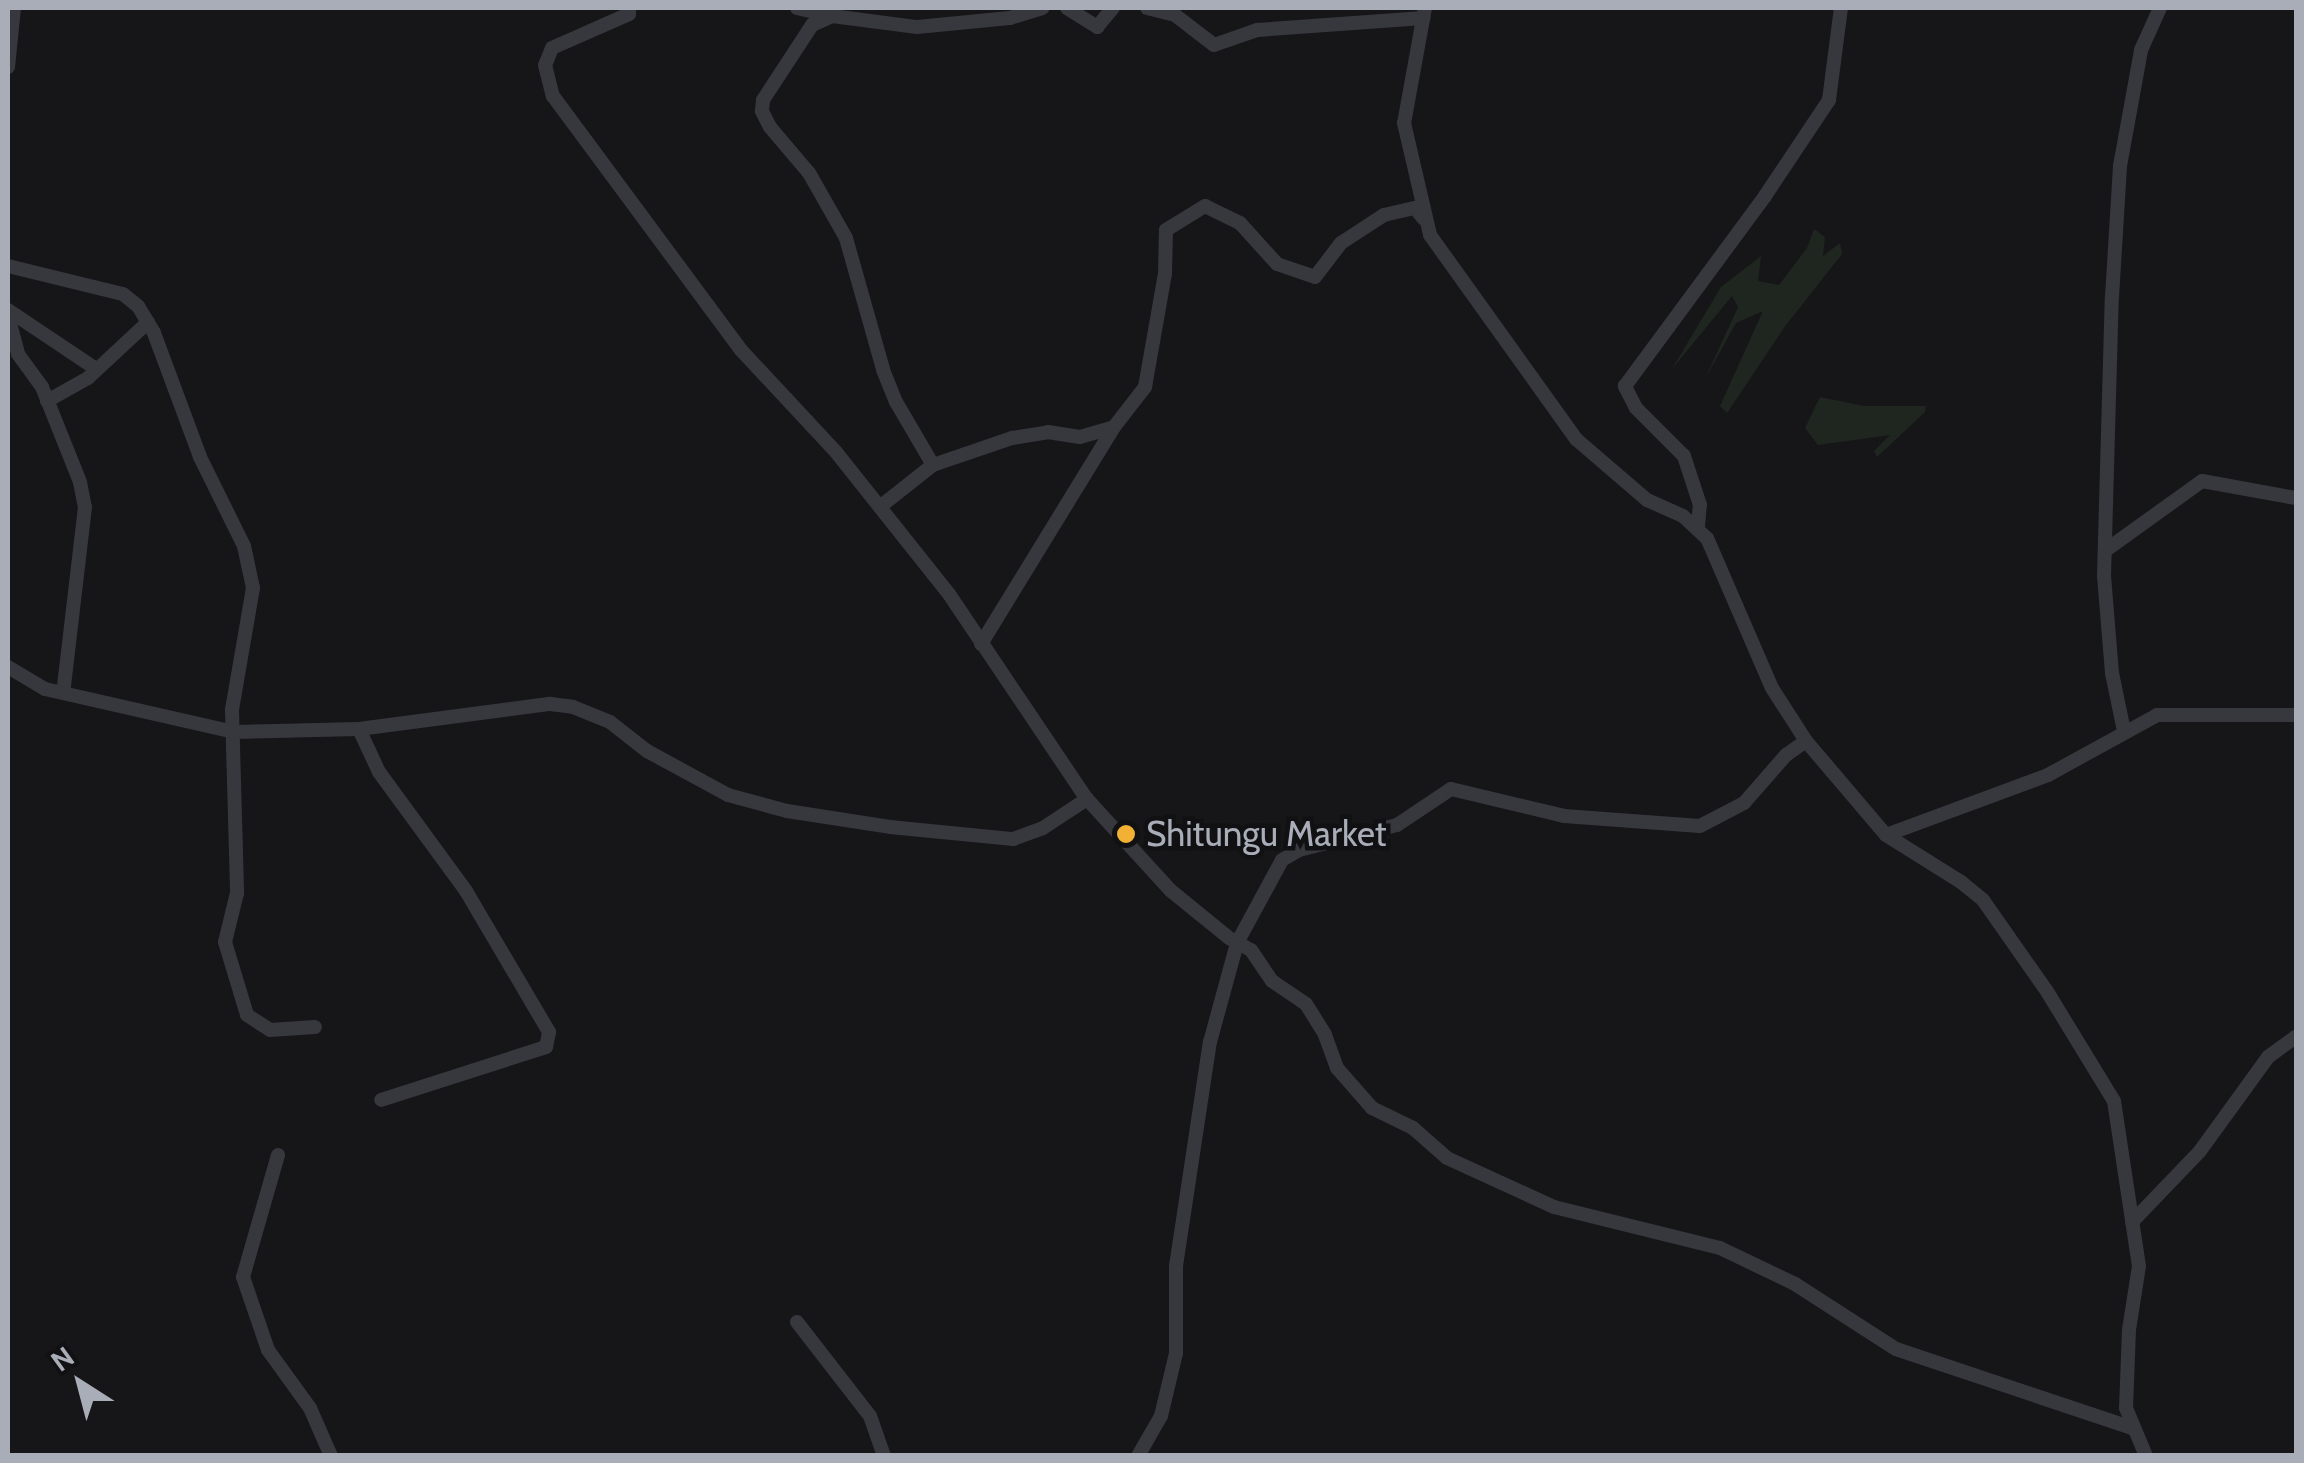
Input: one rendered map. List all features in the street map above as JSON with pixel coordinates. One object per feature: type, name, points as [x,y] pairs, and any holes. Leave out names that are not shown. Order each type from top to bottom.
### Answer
[{"type":"street","points":[[8,67],[14,8]]},
{"type":"street","points":[[629,8],[629,14],[552,48],[545,65],[553,96],[741,350],[881,506],[950,594],[1087,799],[1170,890],[1237,943],[1252,950],[1272,981],[1306,1004],[1325,1035],[1337,1068],[1372,1108],[1413,1128],[1447,1158],[1554,1207],[1720,1248],[1796,1284],[1896,1349],[2132,1428]]},
{"type":"street","points":[[797,8],[917,27],[1010,18],[1042,8]]},
{"type":"street","points":[[1068,8],[1097,27],[1113,8]]},
{"type":"street","points":[[1146,8],[1175,15],[1214,44],[1257,30],[1425,13],[1404,123],[1424,219]]},
{"type":"street","points":[[1698,526],[1700,505],[1684,456],[1636,408],[1625,386],[1765,196],[1828,100],[1840,8]]},
{"type":"street","points":[[2124,732],[2105,610],[2120,166],[2142,50],[2160,8]]},
{"type":"street","points":[[832,16],[812,25],[770,85],[762,111],[808,173],[846,238],[896,402],[934,465]]},
{"type":"street","points":[[982,644],[1114,427],[1148,380],[1165,274],[1166,230],[1205,206],[1240,224],[1277,264],[1315,276],[1341,243],[1384,215],[1416,208],[1437,247],[1576,439],[1647,500],[1698,526],[1718,560],[1772,688],[1806,741],[1886,835],[1974,890],[2048,993],[2114,1101],[2139,1266],[2126,1381],[2132,1428],[2146,1456]]},
{"type":"street","points":[[8,266],[122,294],[148,322],[200,456],[252,566],[254,588],[232,710],[237,892],[225,942],[247,1015],[270,1030],[315,1027]]},
{"type":"street","points":[[8,313],[96,369]]},
{"type":"street","points":[[8,313],[18,354],[47,401],[80,482],[85,507],[63,692]]},
{"type":"street","points":[[47,401],[96,369],[148,322]]},
{"type":"street","points":[[881,506],[934,465],[1027,433],[1080,437],[1114,427]]},
{"type":"street","points":[[2106,550],[2208,479],[2296,498]]},
{"type":"street","points":[[8,667],[25,680],[63,692],[234,732],[359,729],[550,704],[573,707],[610,722],[646,751],[728,796],[787,811],[964,835],[1027,835],[1087,799]]},
{"type":"street","points":[[8,687],[25,680]]},
{"type":"street","points":[[1886,835],[2048,775],[2156,715],[2296,715]]},
{"type":"street","points":[[359,729],[380,772],[466,891],[549,1032],[546,1046],[381,1100]]},
{"type":"street","points":[[1138,1456],[1161,1416],[1176,1354],[1176,1266],[1210,1042],[1237,943],[1282,860],[1299,850],[1398,824],[1447,790],[1607,823],[1700,826],[1744,803],[1786,755],[1806,741]]},
{"type":"street","points":[[2132,1222],[2200,1150],[2268,1057],[2296,1036]]},
{"type":"street","points":[[278,1155],[243,1277],[268,1350],[310,1408],[331,1456]]},
{"type":"street","points":[[797,1322],[870,1416],[884,1456]]},
{"type":"shaded area","points":[[1814,229],[1825,237],[1823,256],[1840,243],[1842,254],[1786,325],[1727,413],[1720,406],[1763,311],[1736,323],[1705,379],[1738,307],[1732,296],[1672,369],[1721,287],[1761,256],[1758,281],[1779,285],[1807,248]]},
{"type":"shaded area","points":[[1820,397],[1864,406],[1926,406],[1925,412],[1877,457],[1874,451],[1890,435],[1818,445],[1805,428]]},
{"type":"place","name":"Shitungu Market","points":[[1126,834]]}]
